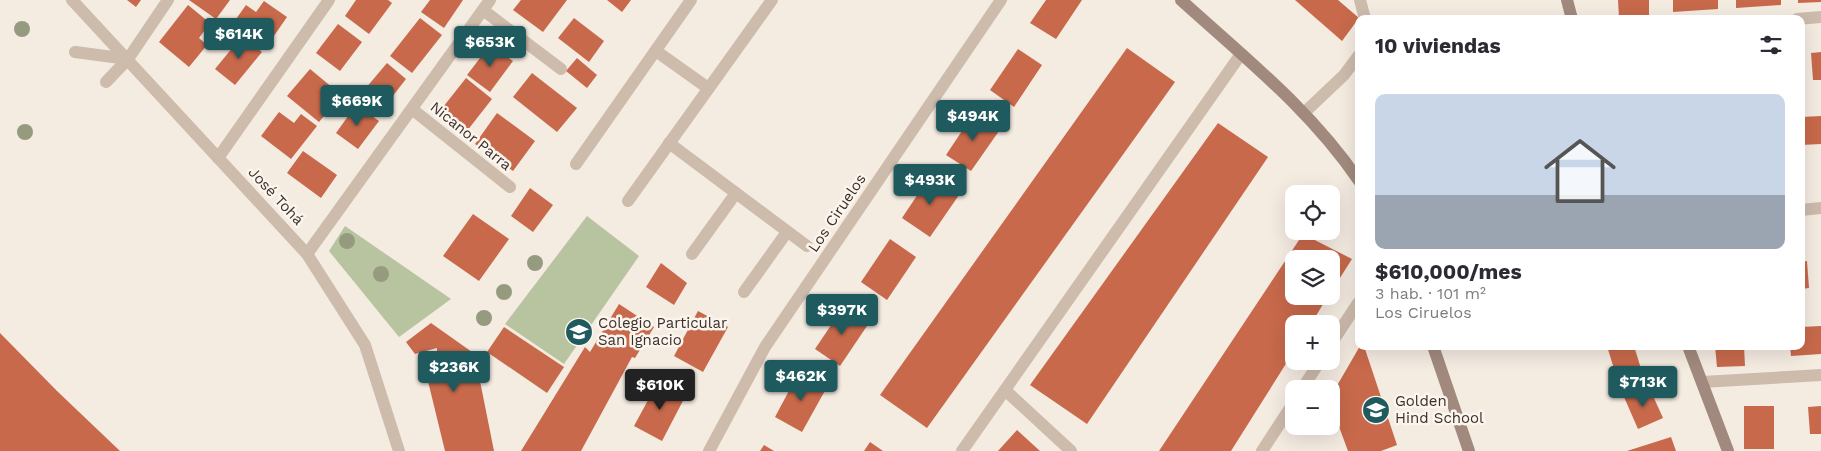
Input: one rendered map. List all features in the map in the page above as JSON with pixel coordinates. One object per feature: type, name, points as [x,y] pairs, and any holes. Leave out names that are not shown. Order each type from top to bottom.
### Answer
[{"type":"main road","points":[[1181,0],[1274,82],[1304,112],[1355,176]]},
{"type":"main road","points":[[1567,0],[1571,15]]},
{"type":"main road","points":[[1435,350],[1469,451]]},
{"type":"main road","points":[[1690,350],[1728,451]]},
{"type":"street","name":"José Tohá","points":[[72,0],[308,254],[365,345],[400,451]]},
{"type":"street","points":[[106,82],[128,59],[168,0]]},
{"type":"street","points":[[218,158],[329,0]]},
{"type":"street","points":[[576,164],[691,0]]},
{"type":"street","points":[[628,201],[772,0]]},
{"type":"street","name":"Los Ciruelos","points":[[709,451],[765,347],[1001,0]]},
{"type":"street","points":[[1360,0],[1364,15]]},
{"type":"street","points":[[308,254],[487,5],[561,69]]},
{"type":"street","points":[[1805,18],[1821,17]]},
{"type":"street","points":[[656,51],[708,88]]},
{"type":"street","points":[[75,52],[128,59]]},
{"type":"street","points":[[962,451],[1241,54]]},
{"type":"street","points":[[1304,112],[1344,75],[1355,60]]},
{"type":"street","name":"Nicanor Parra","points":[[412,109],[510,187]]},
{"type":"street","points":[[669,143],[807,246]]},
{"type":"street","points":[[692,254],[736,193]]},
{"type":"street","points":[[1805,210],[1821,208]]},
{"type":"street","points":[[744,292],[787,232]]},
{"type":"street","points":[[1340,330],[1355,308]]},
{"type":"street","points":[[1702,382],[1821,375]]},
{"type":"street","points":[[1004,390],[1071,451]]},
{"type":"street","points":[[1262,451],[1285,416]]},
{"type":"green space","points":[[587,216],[639,256],[564,364],[505,324]]},
{"type":"green space","points":[[345,226],[451,299],[399,337],[329,251]]},
{"type":"building","points":[[127,0],[141,0],[136,7]]},
{"type":"building","points":[[189,0],[230,0],[216,19]]},
{"type":"building","points":[[356,0],[388,0],[392,3],[369,34],[345,16]]},
{"type":"building","points":[[430,0],[463,0],[444,28],[421,12]]},
{"type":"building","points":[[521,0],[567,0],[543,32],[513,10]]},
{"type":"building","points":[[607,0],[631,0],[622,12]]},
{"type":"building","points":[[1046,0],[1082,0],[1056,39],[1030,23]]},
{"type":"building","points":[[1295,0],[1338,0],[1356,15],[1355,23],[1342,41]]},
{"type":"building","points":[[1618,0],[1649,0],[1649,15],[1619,15]]},
{"type":"building","points":[[1673,0],[1718,0],[1718,9],[1673,12]]},
{"type":"building","points":[[1736,0],[1781,0],[1781,5],[1736,8]]},
{"type":"building","points":[[1798,0],[1821,0],[1821,2],[1798,3]]},
{"type":"building","points":[[264,1],[287,17],[267,46],[246,30],[243,34],[231,26],[246,5],[256,12]]},
{"type":"building","points":[[188,5],[210,23],[199,38],[207,45],[189,67],[159,42]]},
{"type":"building","points":[[420,18],[442,35],[412,73],[390,56]]},
{"type":"building","points":[[574,18],[604,41],[589,62],[558,38]]},
{"type":"building","points":[[338,24],[362,42],[340,71],[316,53]]},
{"type":"building","points":[[242,36],[262,52],[235,85],[215,69]]},
{"type":"building","points":[[490,45],[513,61],[490,92],[467,75]]},
{"type":"building","points":[[1127,48],[1175,82],[927,428],[880,395]]},
{"type":"building","points":[[1018,49],[1042,65],[1014,107],[990,90]]},
{"type":"building","points":[[1821,52],[1821,80],[1813,80],[1811,53]]},
{"type":"building","points":[[577,58],[597,75],[587,88],[566,71]]},
{"type":"building","points":[[387,63],[406,79],[385,106],[365,89]]},
{"type":"building","points":[[310,69],[333,88],[322,103],[330,109],[319,122],[287,96]]},
{"type":"building","points":[[532,73],[577,108],[557,132],[513,97]]},
{"type":"building","points":[[466,78],[492,99],[463,136],[436,116]]},
{"type":"building","points":[[356,105],[379,121],[358,149],[336,133]]},
{"type":"building","points":[[279,112],[294,123],[301,114],[317,126],[291,159],[261,136]]},
{"type":"building","points":[[497,113],[535,141],[513,171],[475,144]]},
{"type":"building","points":[[974,113],[999,131],[971,171],[946,155]]},
{"type":"building","points":[[1821,116],[1821,144],[1805,145],[1805,117]]},
{"type":"building","points":[[1218,123],[1268,157],[1087,424],[1030,385]]},
{"type":"building","points":[[303,151],[337,175],[321,198],[287,173]]},
{"type":"building","points":[[930,176],[959,195],[930,237],[902,218]]},
{"type":"building","points":[[530,188],[553,205],[533,232],[511,216]]},
{"type":"building","points":[[473,214],[509,239],[479,281],[443,256]]},
{"type":"building","points":[[890,239],[916,257],[887,300],[861,282]]},
{"type":"building","points":[[1299,240],[1315,240],[1334,250],[1292,250]]},
{"type":"building","points":[[1340,253],[1352,259],[1340,278]]},
{"type":"building","points":[[1285,261],[1285,305],[1323,305],[1316,315],[1285,315],[1285,365],[1231,451],[1159,451]]},
{"type":"building","points":[[1805,261],[1807,261],[1809,288],[1805,288]]},
{"type":"building","points":[[661,263],[687,283],[674,305],[646,287]]},
{"type":"building","points":[[619,304],[654,327],[635,358],[632,357],[581,451],[521,451],[585,347],[590,352]]},
{"type":"building","points":[[844,306],[869,323],[840,366],[815,349]]},
{"type":"building","points":[[698,311],[728,327],[703,372],[674,356]]},
{"type":"building","points":[[431,323],[472,352],[462,364],[466,378],[479,376],[494,451],[445,451],[426,373],[430,372],[425,355],[437,353],[437,348],[415,354],[406,342]]},
{"type":"building","points":[[1821,326],[1821,354],[1791,356],[1790,350],[1805,350],[1805,327]]},
{"type":"building","points":[[504,327],[564,367],[547,393],[487,352]]},
{"type":"building","points":[[0,333],[57,391],[120,451],[0,451]]},
{"type":"building","points":[[1358,350],[1365,350],[1397,445],[1381,451],[1348,451],[1340,429],[1340,380]]},
{"type":"building","points":[[1608,350],[1635,350],[1643,375],[1618,382]]},
{"type":"building","points":[[1715,350],[1744,350],[1745,366],[1717,367]]},
{"type":"building","points":[[799,372],[827,387],[802,432],[775,417]]},
{"type":"building","points":[[659,380],[686,395],[662,441],[634,426]]},
{"type":"building","points":[[1649,387],[1663,418],[1638,429],[1624,397]]},
{"type":"building","points":[[1744,406],[1774,406],[1774,449],[1744,449]]},
{"type":"building","points":[[1821,406],[1821,434],[1810,434],[1808,407]]},
{"type":"building","points":[[1017,430],[1040,451],[998,451]]},
{"type":"building","points":[[1671,437],[1676,451],[1627,451]]},
{"type":"building","points":[[870,442],[883,451],[864,451]]},
{"type":"building","points":[[764,445],[774,451],[760,451]]},
{"type":"place","name":"Colegio Particular San Ignacio","points":[[579,332]]},
{"type":"place","name":"Golden Hind School","points":[[1376,410]]}]
